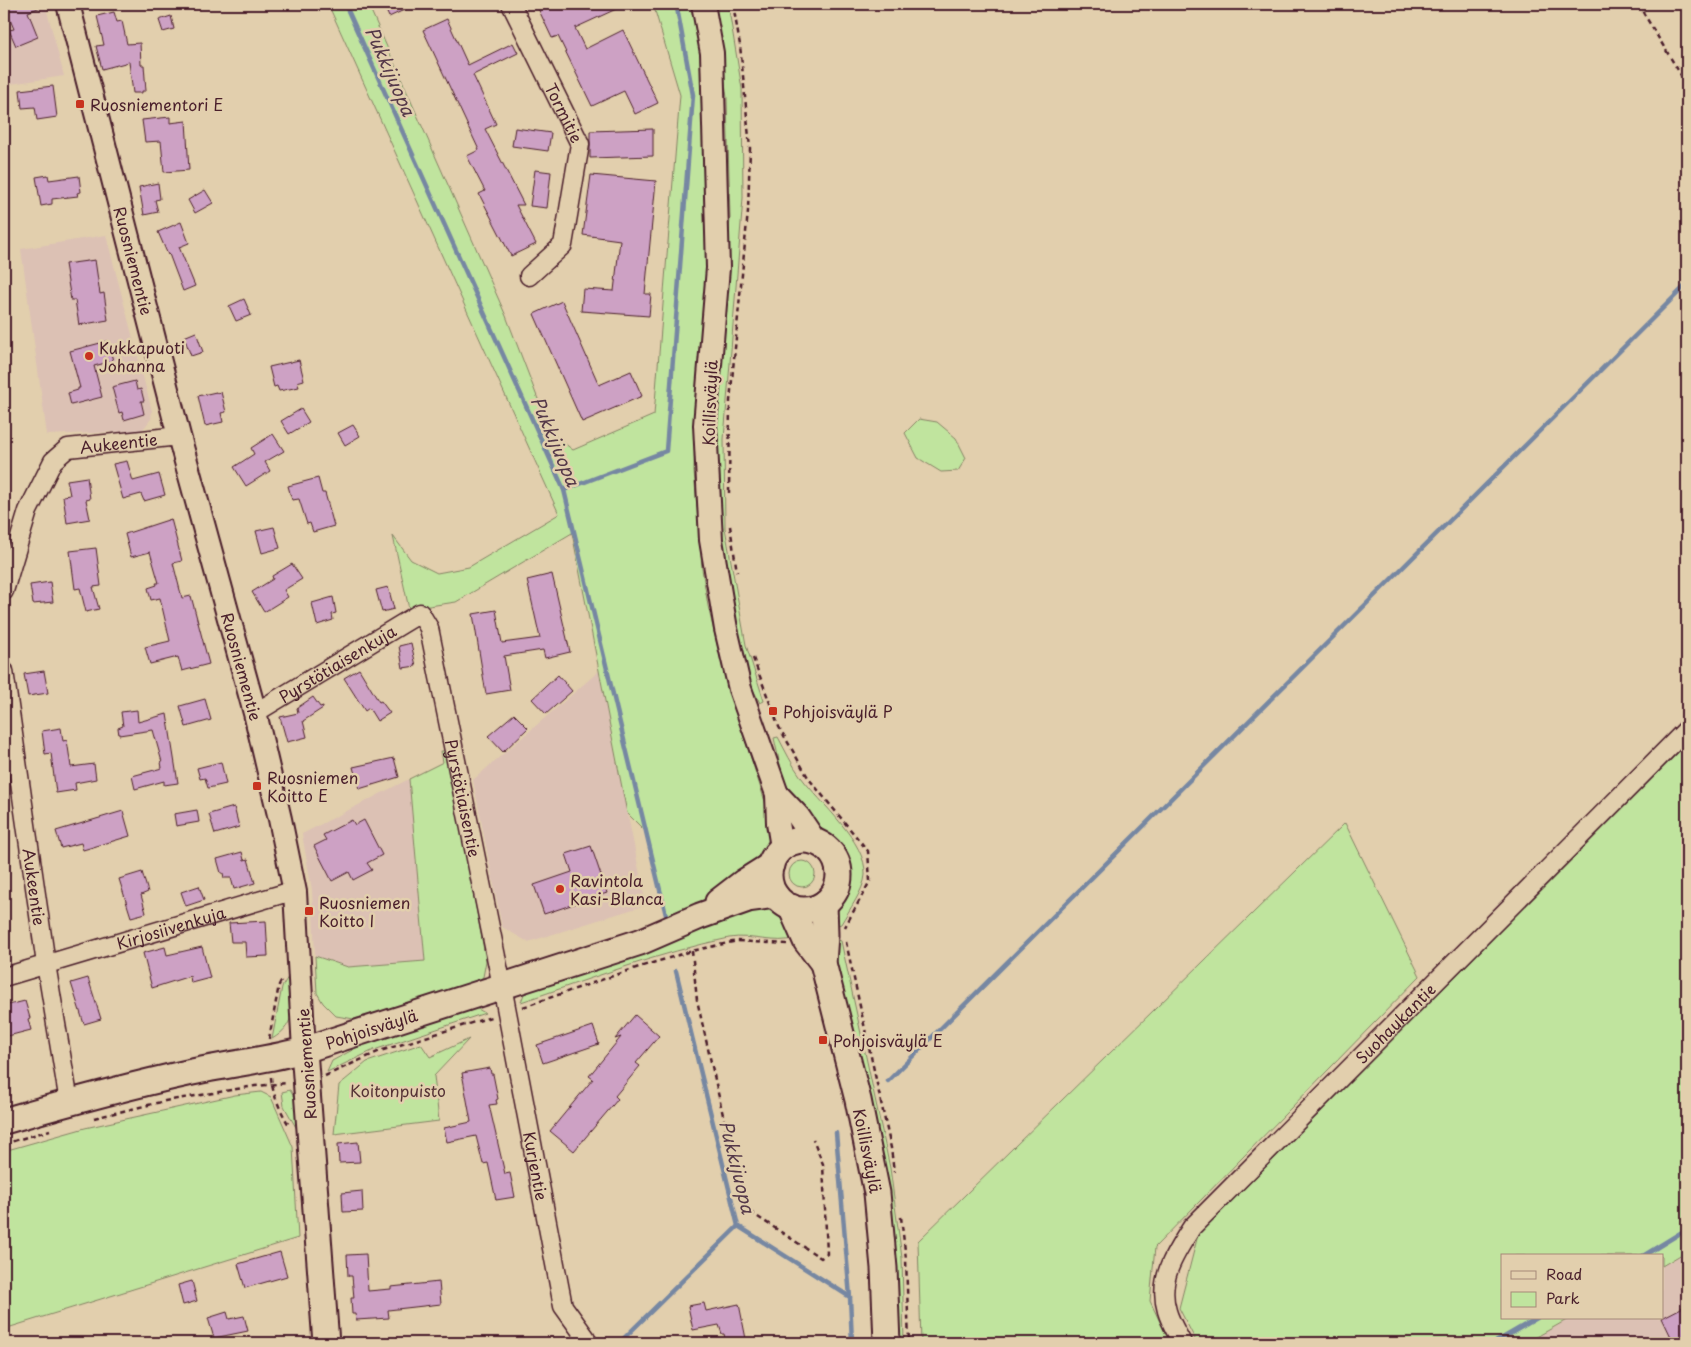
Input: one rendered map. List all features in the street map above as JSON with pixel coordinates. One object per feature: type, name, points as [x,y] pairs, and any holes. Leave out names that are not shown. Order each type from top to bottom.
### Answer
[{"type":"main road","points":[[803,840],[815,841],[831,852],[836,860],[839,880],[831,897],[824,904],[802,910],[783,901],[771,886],[769,875],[776,856],[792,842],[803,840]]},
{"type":"main road","name":"Pohjoisväylä","points":[[700,916],[776,856]]},
{"type":"main road","name":"Pohjoisväylä","points":[[4,1121],[69,1102],[192,1072],[304,1050],[640,942],[700,916],[748,899],[783,901]]},
{"type":"main road","name":"Koillisväylä","points":[[783,901],[825,936],[822,964],[858,1100],[877,1193],[884,1268],[886,1343]]},
{"type":"main road","points":[[824,904],[825,936]]},
{"type":"main road","name":"Ruosniementie","points":[[304,1050],[326,1343]]},
{"type":"street","name":"Ruosniementie","points":[[68,4],[179,436],[255,713],[280,819],[295,892],[304,1050]]},
{"type":"street","name":"Tormitie","points":[[512,4],[580,144],[562,245],[529,276]]},
{"type":"street","name":"Koillisväylä","points":[[703,4],[712,53],[718,268],[706,425],[711,540],[726,629],[740,689],[777,794],[776,856]]},
{"type":"street","name":"Aukeentie","points":[[4,592],[28,511],[53,462],[68,448],[179,436]]},
{"type":"street","name":"Pyrstötiaisenkuja","points":[[255,713],[420,613]]},
{"type":"street","name":"Pyrstötiaisentie","points":[[420,613],[429,628],[502,986]]},
{"type":"street","name":"Aukeentie","points":[[4,671],[46,964],[69,1102]]},
{"type":"street","name":"Suohaukantie","points":[[1182,1343],[1166,1310],[1165,1287],[1171,1261],[1192,1227],[1687,729]]},
{"type":"street","name":"Koillisväylä","points":[[777,794],[798,816],[815,841]]},
{"type":"street","name":"Kirjosiivenkuja","points":[[4,978],[46,964],[295,892]]},
{"type":"street","name":"Kurjentie","points":[[502,986],[562,1306],[586,1338]]},
{"type":"path","points":[[728,494],[730,401],[748,211],[750,148],[740,45],[733,4]]},
{"type":"path","points":[[1638,4],[1687,85]]},
{"type":"path","points":[[730,522],[738,581]]},
{"type":"path","points":[[94,1118],[165,1101],[255,1086],[272,1086],[307,1081],[331,1075],[380,1051],[507,1012],[692,951],[737,941],[795,944],[825,936],[870,881],[868,851],[808,779],[779,727],[750,651]]},
{"type":"path","points":[[825,936],[891,1148],[895,1176]]},
{"type":"path","points":[[692,951],[697,1000],[744,1208],[821,1258],[827,1254],[823,1164],[813,1139]]},
{"type":"path","points":[[282,978],[278,984],[269,1034],[270,1058],[272,1086],[282,1115],[291,1130]]},
{"type":"path","points":[[4,1144],[58,1128]]},
{"type":"path","points":[[900,1213],[906,1259],[909,1343]]},
{"type":"shaded area","points":[[4,4],[43,4],[47,11],[64,76],[4,85]]},
{"type":"shaded area","points":[[106,235],[152,411],[151,419],[144,428],[138,431],[47,435],[21,249]]},
{"type":"shaded area","points":[[599,671],[646,905],[528,942],[502,927],[473,780]]},
{"type":"shaded area","points":[[409,779],[425,961],[348,967],[315,956],[312,890],[302,834]]},
{"type":"shaded area","points":[[1687,1251],[1687,1343],[1526,1343],[1566,1320],[1664,1320],[1664,1265]]},
{"type":"green space","points":[[328,4],[368,4],[506,316],[551,433],[573,450],[654,415],[680,95],[653,4],[694,5],[707,107],[709,252],[695,407],[694,471],[702,569],[708,606],[724,674],[769,814],[770,834],[764,849],[746,868],[723,887],[689,908],[666,915],[646,832],[627,813],[572,533],[456,602],[409,609],[393,536],[411,560],[437,573],[469,567],[559,514]]},
{"type":"green space","points":[[715,4],[728,4],[742,89],[743,198],[724,439],[725,528],[746,645],[764,701],[760,703],[745,674],[718,536],[715,410],[730,218],[727,98]]},
{"type":"green space","points":[[919,419],[937,422],[956,438],[966,458],[958,471],[941,472],[918,458],[905,433]]},
{"type":"green space","points":[[778,737],[801,777],[851,836],[864,862],[864,881],[856,900],[841,924],[828,929],[830,913],[848,886],[849,870],[844,854],[834,840],[815,827],[797,805],[783,778],[774,738]]},
{"type":"green space","points":[[1687,744],[1687,1251],[1664,1265],[1664,1254],[1501,1254],[1501,1320],[1566,1320],[1526,1343],[1197,1343],[1179,1308],[1198,1235]]},
{"type":"green space","points":[[441,751],[447,751],[486,961],[483,977],[474,984],[354,1019],[336,1016],[323,1003],[317,993],[315,956],[348,967],[425,961],[409,779],[443,762]]},
{"type":"green space","points":[[1345,823],[1420,976],[1155,1247],[1150,1301],[1170,1343],[921,1343],[918,1241]]},
{"type":"green space","points":[[802,861],[812,864],[815,874],[812,884],[802,887],[792,884],[789,874],[792,864]]},
{"type":"green space","points":[[742,906],[770,907],[784,920],[797,938],[771,940],[737,937],[703,944],[624,967],[521,1002],[524,994],[531,989]]},
{"type":"green space","points":[[829,939],[841,941],[890,1168],[902,1258],[904,1343],[895,1343]]},
{"type":"green space","points":[[291,972],[293,1001],[290,1018],[287,1026],[281,1033],[272,1039],[282,987]]},
{"type":"green space","points":[[476,1008],[485,1013],[374,1050],[327,1072],[332,1061],[369,1041]]},
{"type":"green space","name":"Koitonpuisto","points":[[469,1039],[434,1076],[439,1121],[334,1134],[339,1085],[367,1062],[421,1044],[430,1057]]},
{"type":"green space","points":[[290,1090],[297,1103],[298,1131],[284,1106],[282,1092]]},
{"type":"green space","points":[[261,1092],[271,1097],[293,1147],[298,1238],[4,1329],[4,1151],[85,1128],[235,1095]]},
{"type":"building","points":[[17,4],[48,4],[28,12],[38,37],[16,46],[9,30],[14,29],[5,8]]},
{"type":"building","points":[[383,4],[417,4],[389,17]]},
{"type":"building","points":[[536,4],[627,4],[575,28],[585,49],[623,30],[658,103],[635,114],[624,91],[592,106],[558,36],[552,38]]},
{"type":"building","points":[[114,12],[117,22],[122,21],[127,44],[140,43],[141,65],[144,65],[146,91],[142,91],[142,93],[133,93],[129,62],[102,69],[96,46],[104,45],[97,16]]},
{"type":"building","points":[[171,16],[174,29],[163,32],[159,20]]},
{"type":"building","points":[[447,19],[468,65],[513,43],[518,53],[473,75],[496,124],[485,129],[524,205],[516,205],[536,244],[511,256],[479,194],[485,191],[467,156],[479,150],[423,30]]},
{"type":"building","points":[[53,86],[57,117],[37,120],[35,107],[22,108],[20,90]]},
{"type":"building","points":[[170,117],[170,123],[186,121],[189,170],[164,172],[161,141],[145,142],[142,120]]},
{"type":"building","points":[[515,128],[551,133],[548,151],[512,146]]},
{"type":"building","points":[[653,129],[653,156],[590,158],[590,131]]},
{"type":"building","points":[[535,170],[551,172],[547,208],[530,206]]},
{"type":"building","points":[[48,175],[49,180],[79,176],[81,192],[77,193],[78,196],[52,199],[52,204],[41,206],[36,177]]},
{"type":"building","points":[[591,175],[656,181],[645,294],[651,294],[649,316],[581,311],[583,289],[614,291],[620,240],[583,235]]},
{"type":"building","points":[[158,183],[160,199],[155,200],[158,212],[144,215],[139,187]]},
{"type":"building","points":[[205,190],[213,203],[195,213],[188,200]]},
{"type":"building","points":[[181,222],[189,243],[179,247],[195,286],[183,291],[169,254],[158,232]]},
{"type":"building","points":[[95,260],[100,294],[104,293],[108,320],[79,325],[75,300],[71,300],[65,264]]},
{"type":"building","points":[[244,299],[251,315],[236,321],[229,306]]},
{"type":"building","points":[[562,301],[599,385],[631,371],[642,396],[582,422],[534,314]]},
{"type":"building","points":[[196,332],[203,352],[191,356],[184,337]]},
{"type":"building","points":[[108,341],[113,361],[94,366],[102,397],[71,405],[68,393],[80,388],[70,351]]},
{"type":"building","points":[[299,360],[304,380],[297,382],[299,387],[279,391],[277,386],[274,387],[269,367]]},
{"type":"building","points":[[135,381],[137,390],[141,389],[144,401],[141,401],[144,414],[124,420],[122,412],[119,413],[112,387]]},
{"type":"building","points":[[221,392],[226,412],[221,413],[223,422],[205,426],[198,396]]},
{"type":"building","points":[[301,409],[309,422],[289,434],[281,421]]},
{"type":"building","points":[[353,425],[360,436],[345,445],[338,433]]},
{"type":"building","points":[[273,434],[284,451],[265,462],[270,471],[246,486],[234,467],[254,454],[251,448]]},
{"type":"building","points":[[127,461],[133,481],[159,474],[165,495],[144,501],[141,494],[123,499],[113,464]]},
{"type":"building","points":[[87,477],[90,499],[86,500],[90,519],[67,523],[63,496],[70,495],[67,480]]},
{"type":"building","points":[[318,478],[322,493],[325,493],[334,526],[313,532],[310,523],[307,524],[299,499],[292,500],[288,486]]},
{"type":"building","points":[[171,519],[182,561],[173,563],[182,598],[191,596],[209,664],[182,671],[178,657],[150,664],[145,647],[170,641],[160,598],[151,600],[148,588],[159,583],[150,552],[131,557],[125,534]]},
{"type":"building","points":[[274,527],[280,548],[262,553],[256,531]]},
{"type":"building","points":[[96,548],[101,586],[93,587],[99,609],[86,612],[80,588],[75,589],[70,551]]},
{"type":"building","points":[[292,564],[302,579],[284,590],[288,597],[264,612],[252,592],[273,579],[272,576]]},
{"type":"building","points":[[552,574],[570,652],[545,658],[543,650],[504,656],[510,690],[486,694],[473,614],[496,610],[502,643],[540,638],[527,580]]},
{"type":"building","points":[[50,582],[53,602],[33,604],[30,585]]},
{"type":"building","points":[[388,587],[394,609],[382,612],[376,590]]},
{"type":"building","points":[[333,597],[336,613],[332,614],[333,620],[317,625],[312,603]]},
{"type":"building","points":[[411,643],[416,666],[403,668],[399,646]]},
{"type":"building","points":[[359,669],[379,702],[381,701],[390,713],[377,721],[369,708],[365,711],[344,678]]},
{"type":"building","points":[[44,671],[48,693],[28,696],[24,674]]},
{"type":"building","points":[[558,675],[572,691],[546,714],[532,699]]},
{"type":"building","points":[[313,697],[320,707],[323,706],[323,708],[303,721],[307,737],[287,742],[280,717],[298,713],[297,708]]},
{"type":"building","points":[[205,699],[211,720],[186,727],[180,706]]},
{"type":"building","points":[[137,710],[138,722],[167,714],[178,783],[164,785],[164,781],[135,789],[132,776],[162,768],[153,730],[119,735],[118,728],[123,726],[121,712]]},
{"type":"building","points":[[514,714],[528,728],[503,752],[488,736]]},
{"type":"building","points":[[61,728],[63,741],[67,740],[71,767],[94,764],[96,779],[75,783],[76,790],[56,793],[51,753],[45,754],[42,731]]},
{"type":"building","points":[[394,758],[399,777],[359,789],[353,767]]},
{"type":"building","points":[[221,762],[226,784],[208,788],[205,778],[200,779],[197,768]]},
{"type":"building","points":[[234,807],[239,827],[215,834],[209,814]]},
{"type":"building","points":[[197,810],[199,822],[176,826],[174,814]]},
{"type":"building","points":[[123,811],[130,836],[83,850],[81,843],[61,848],[56,831]]},
{"type":"building","points":[[352,820],[355,825],[364,820],[382,855],[367,863],[372,870],[353,880],[349,872],[332,881],[314,846],[326,840],[323,835]]},
{"type":"building","points":[[591,846],[607,893],[544,914],[534,885],[572,872],[566,854]]},
{"type":"building","points":[[242,852],[244,860],[248,859],[255,883],[234,889],[231,878],[224,878],[223,873],[221,873],[217,859]]},
{"type":"building","points":[[142,872],[148,892],[141,895],[146,913],[131,917],[119,879]]},
{"type":"building","points":[[199,886],[204,900],[186,906],[181,892]]},
{"type":"building","points":[[266,921],[268,956],[246,957],[245,942],[231,942],[229,923]]},
{"type":"building","points":[[165,947],[167,955],[202,947],[210,978],[191,983],[190,976],[152,988],[143,953]]},
{"type":"building","points":[[88,978],[101,1019],[84,1024],[71,983]]},
{"type":"building","points":[[25,1001],[31,1030],[4,1037],[4,1006]]},
{"type":"building","points":[[635,1015],[659,1036],[636,1063],[640,1066],[615,1096],[618,1099],[574,1151],[550,1131],[593,1079],[589,1076],[621,1037],[615,1039]]},
{"type":"building","points":[[593,1026],[599,1044],[543,1063],[537,1045]]},
{"type":"building","points":[[490,1068],[498,1099],[496,1100],[497,1104],[489,1105],[505,1174],[510,1173],[515,1197],[496,1200],[488,1163],[483,1164],[476,1136],[447,1142],[444,1128],[471,1122],[462,1073]]},
{"type":"building","points":[[358,1142],[360,1162],[339,1163],[338,1144]]},
{"type":"building","points":[[362,1191],[363,1211],[343,1212],[342,1193]]},
{"type":"building","points":[[280,1252],[287,1276],[245,1288],[238,1264]]},
{"type":"building","points":[[366,1254],[368,1291],[439,1282],[441,1304],[388,1310],[389,1318],[356,1320],[355,1314],[352,1314],[351,1298],[354,1298],[352,1276],[348,1276],[347,1255]]},
{"type":"building","points":[[192,1281],[197,1301],[183,1305],[178,1285]]},
{"type":"building","points":[[704,1303],[706,1311],[739,1304],[746,1339],[726,1343],[719,1325],[693,1330],[688,1306]]},
{"type":"building","points":[[1687,1305],[1687,1343],[1674,1343],[1663,1320],[1664,1317]]},
{"type":"building","points":[[227,1312],[229,1319],[244,1316],[248,1331],[214,1338],[208,1318]]},
{"type":"waterway","name":"Pukkijuopa","points":[[345,4],[564,490],[666,915]]},
{"type":"waterway","points":[[564,490],[666,451],[693,95],[677,8],[674,4]]},
{"type":"waterway","points":[[888,1081],[1687,284]]},
{"type":"waterway","name":"Pukkijuopa","points":[[676,971],[738,1226],[850,1297],[852,1343]]},
{"type":"waterway","points":[[836,1133],[850,1297]]},
{"type":"waterway","points":[[619,1343],[738,1226]]},
{"type":"waterway","points":[[1646,1254],[1687,1229]]},
{"type":"waterway","points":[[1494,1343],[1534,1320]]},
{"type":"place","name":"Ruosniementori E","points":[[80,104]]},
{"type":"place","name":"Kukkapuoti Johanna","points":[[89,356]]},
{"type":"place","name":"Pohjoisväylä P","points":[[773,711]]},
{"type":"place","name":"Ruosniemen Koitto E","points":[[257,786]]},
{"type":"place","name":"Ravintola Kasi-Blanca","points":[[560,889]]},
{"type":"place","name":"Ruosniemen Koitto I","points":[[309,911]]},
{"type":"place","name":"Pohjoisväylä E","points":[[823,1040]]}]
